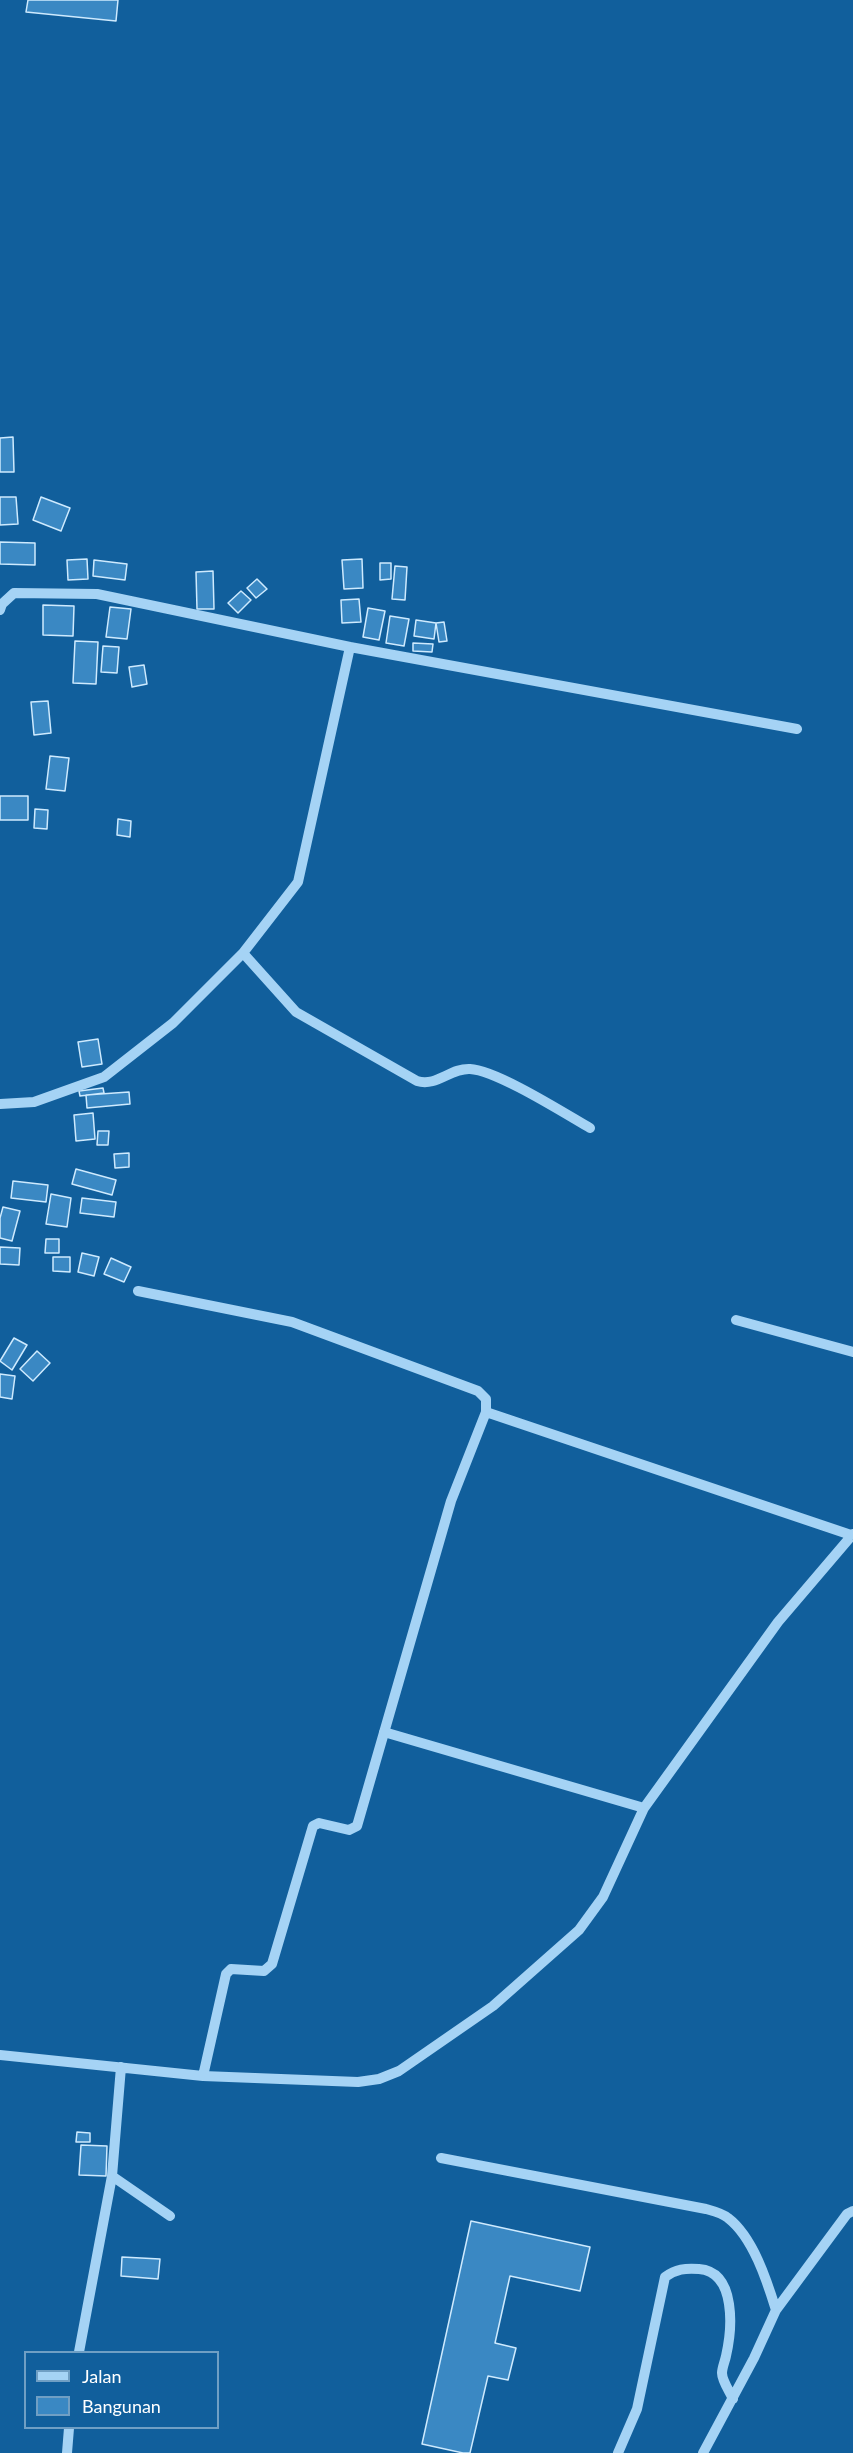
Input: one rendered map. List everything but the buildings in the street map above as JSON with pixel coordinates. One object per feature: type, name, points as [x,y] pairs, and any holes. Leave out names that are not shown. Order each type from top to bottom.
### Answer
[{"type":"street","points":[[1,605],[14,593],[97,594],[350,647],[797,729]]},
{"type":"street","points":[[0,1104],[34,1102],[104,1077],[173,1023],[243,953],[298,882],[350,647]]},
{"type":"street","points":[[243,953],[296,1012],[417,1081],[433,1082],[456,1070],[471,1069],[492,1074],[590,1128]]},
{"type":"street","points":[[138,1291],[292,1322],[478,1391],[486,1400],[486,1412],[451,1501],[357,1826],[349,1830],[315,1823],[310,1830],[269,1969],[264,1971],[231,1969],[226,1974],[203,2076]]},
{"type":"street","points":[[736,1320],[853,1352]]},
{"type":"street","points":[[0,2055],[203,2076],[358,2082],[379,2079],[399,2071],[493,2006],[579,1930],[603,1897],[644,1808],[778,1622],[852,1535],[486,1412]]},
{"type":"street","points":[[384,1732],[644,1808]]},
{"type":"street","points":[[79,2351],[112,2176],[121,2067]]},
{"type":"street","points":[[441,2158],[706,2209],[727,2217],[748,2242],[766,2277],[776,2310]]},
{"type":"street","points":[[112,2176],[170,2216]]},
{"type":"street","points":[[703,2453],[776,2310],[847,2214],[853,2211]]},
{"type":"street","points":[[618,2453],[637,2409],[664,2277],[674,2271],[688,2268],[705,2270],[718,2279],[727,2294],[730,2325],[722,2373],[732,2399]]},
{"type":"street","points":[[67,2453],[69,2429]]}]
